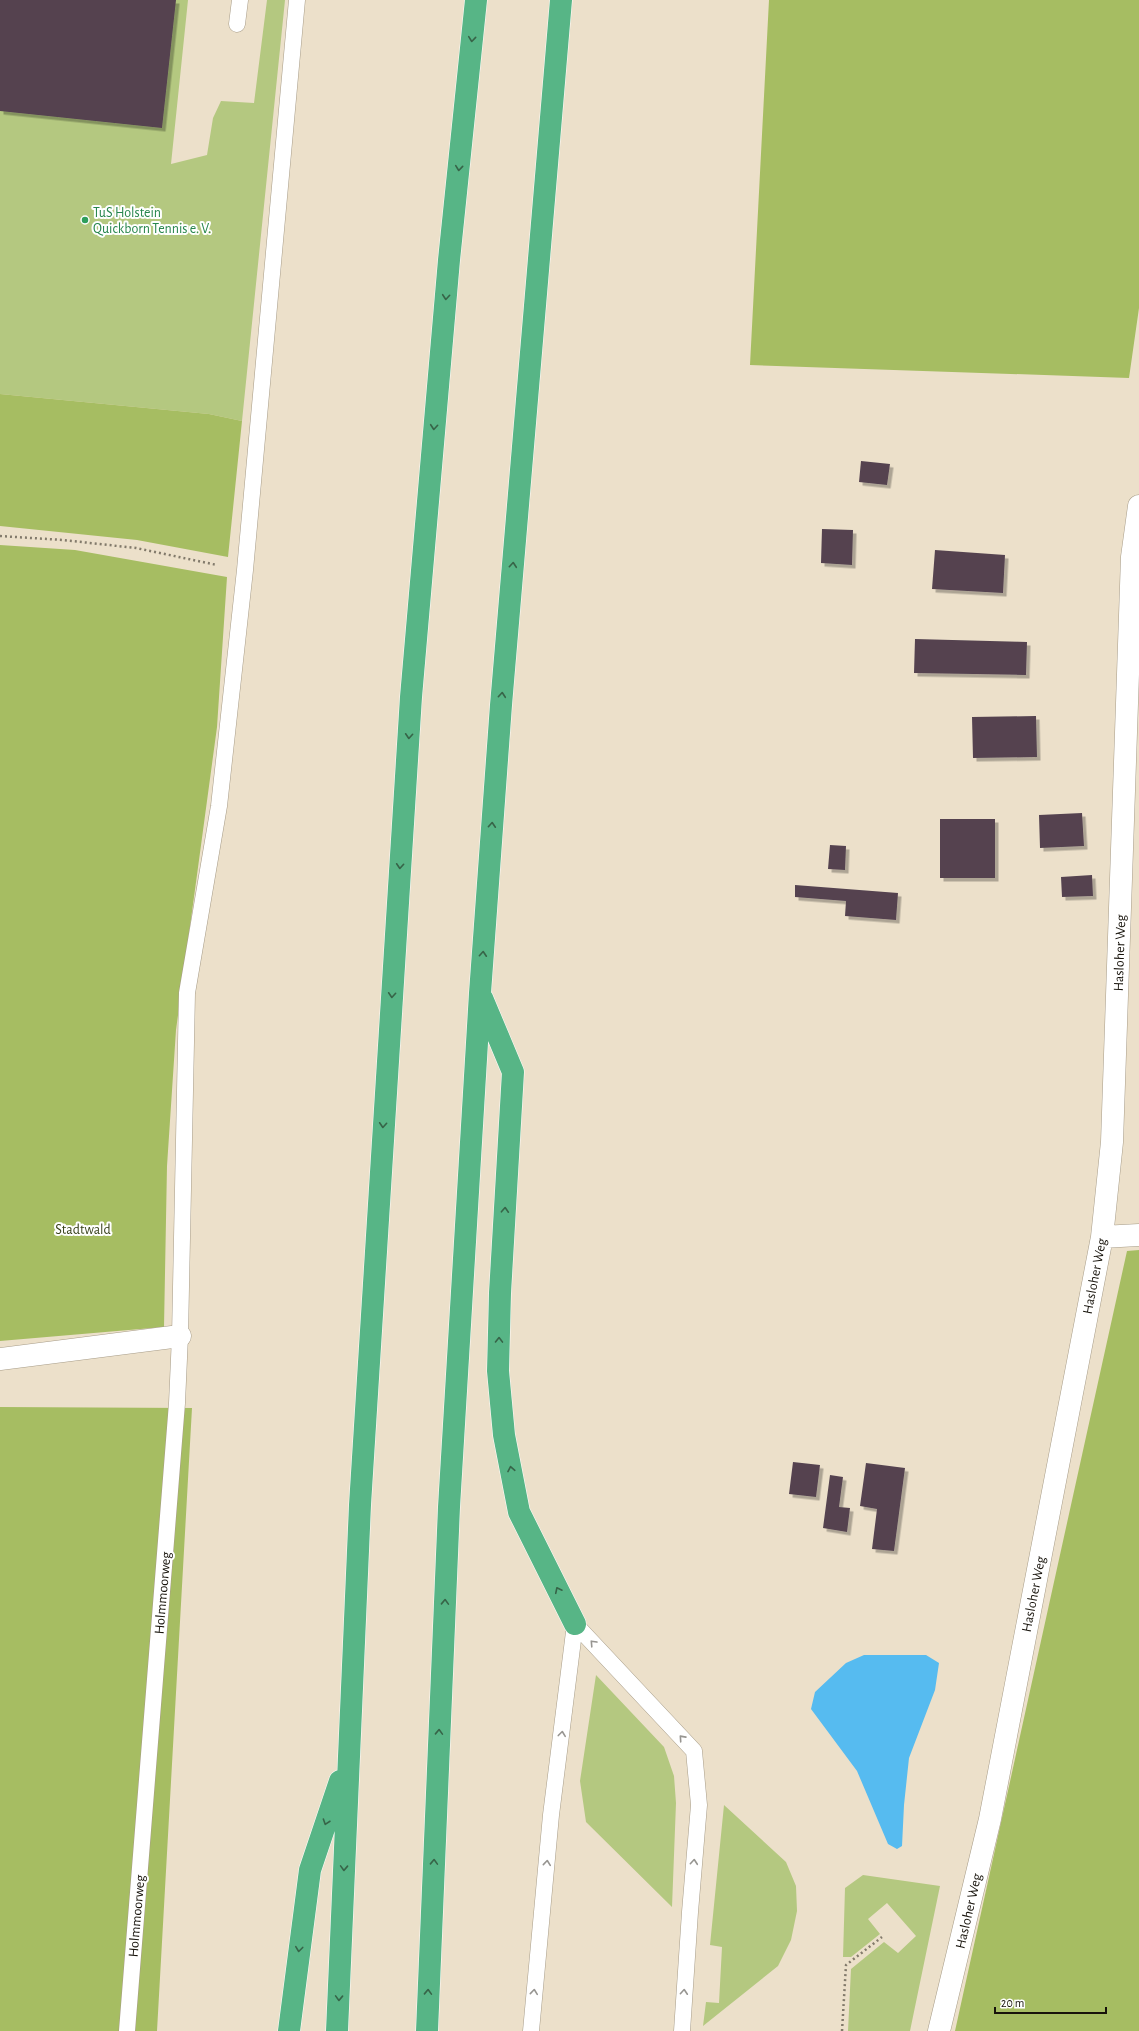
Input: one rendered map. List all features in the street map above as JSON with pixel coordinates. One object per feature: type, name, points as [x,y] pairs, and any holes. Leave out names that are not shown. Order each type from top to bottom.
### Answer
[{"type":"highway","points":[[337,2031],[348,1759],[374,1273],[411,697],[449,260],[476,0]]},
{"type":"highway","points":[[427,2031],[448,1507],[480,993],[502,697],[561,0]]},
{"type":"highway","points":[[480,993],[513,1072],[500,1301],[498,1371],[504,1435],[519,1512],[575,1624]]},
{"type":"highway","points":[[289,2031],[310,1870],[348,1759]]},
{"type":"street","name":"Hasloher Weg","points":[[939,2031],[990,1819],[1102,1237],[1112,1142],[1132,557],[1139,506]]},
{"type":"street","points":[[1102,1237],[1139,1235]]},
{"type":"street","points":[[0,1359],[180,1336]]},
{"type":"lane","points":[[237,24],[240,0]]},
{"type":"lane","name":"Holmmoorweg","points":[[127,2031],[177,1403],[180,1336],[186,993],[219,806],[245,570],[297,0]]},
{"type":"lane","points":[[531,2031],[551,1815],[575,1624]]},
{"type":"lane","points":[[575,1624],[694,1751],[700,1805],[690,1912],[682,2031]]},
{"type":"path","points":[[0,536],[63,540],[136,548],[245,570]]},
{"type":"path","points":[[842,2031],[846,1965],[882,1937]]},
{"type":"green space","name":"TuS Holstein Quickborn Tennis e. V.","points":[[0,0],[188,0],[171,164],[207,155],[213,118],[221,101],[254,103],[267,0],[285,0],[242,421],[209,414],[0,394]]},
{"type":"green space","points":[[769,0],[1139,0],[1139,308],[1129,378],[750,365]]},
{"type":"green space","points":[[0,394],[209,414],[242,421],[228,557],[137,540],[0,526]]},
{"type":"green space","name":"Stadtwald","points":[[0,545],[75,550],[227,577],[217,727],[176,1030],[167,1166],[164,1327],[0,1341]]},
{"type":"green space","points":[[1139,1250],[1139,2031],[955,2031],[1127,1251]]},
{"type":"green space","points":[[0,1407],[192,1408],[157,2031],[0,2031]]},
{"type":"green space","points":[[596,1675],[664,1747],[674,1776],[676,1803],[672,1907],[586,1822],[580,1781]]},
{"type":"green space","points":[[724,1805],[786,1862],[796,1886],[797,1911],[791,1940],[778,1966],[703,2026],[706,2002],[719,2003],[722,1947],[710,1945]]},
{"type":"green space","points":[[863,1875],[940,1886],[910,2031],[848,2031],[851,1969],[884,1942],[898,1953],[916,1936],[887,1903],[868,1919],[880,1934],[851,1957],[843,1957],[845,1888]]},
{"type":"water","points":[[864,1655],[926,1655],[939,1663],[935,1690],[909,1758],[904,1805],[902,1846],[897,1849],[888,1844],[857,1771],[811,1709],[815,1692],[846,1663]]},
{"type":"building","points":[[0,0],[176,0],[162,128],[0,111]]},
{"type":"building","points":[[861,461],[890,464],[887,485],[859,482]]},
{"type":"building","points":[[822,529],[853,530],[852,565],[821,563]]},
{"type":"building","points":[[935,550],[1005,555],[1003,593],[932,589]]},
{"type":"building","points":[[915,639],[1027,642],[1026,675],[914,673]]},
{"type":"building","points":[[1036,716],[1037,757],[973,758],[972,717]]},
{"type":"building","points":[[1082,813],[1084,846],[1040,848],[1039,815]]},
{"type":"building","points":[[940,819],[995,819],[995,878],[940,878]]},
{"type":"building","points":[[830,845],[846,846],[845,870],[828,869]]},
{"type":"building","points":[[1092,875],[1093,896],[1062,897],[1061,877]]},
{"type":"building","points":[[795,885],[898,893],[896,920],[845,916],[846,901],[795,897]]},
{"type":"building","points":[[793,1462],[820,1465],[816,1497],[789,1494]]},
{"type":"building","points":[[866,1463],[905,1468],[894,1551],[872,1549],[877,1509],[860,1506]]},
{"type":"building","points":[[830,1475],[843,1477],[839,1507],[850,1508],[847,1532],[823,1528]]},
{"type":"place","name":"TuS Holstein Quickborn Tennis e. V.","points":[[85,220]]}]
